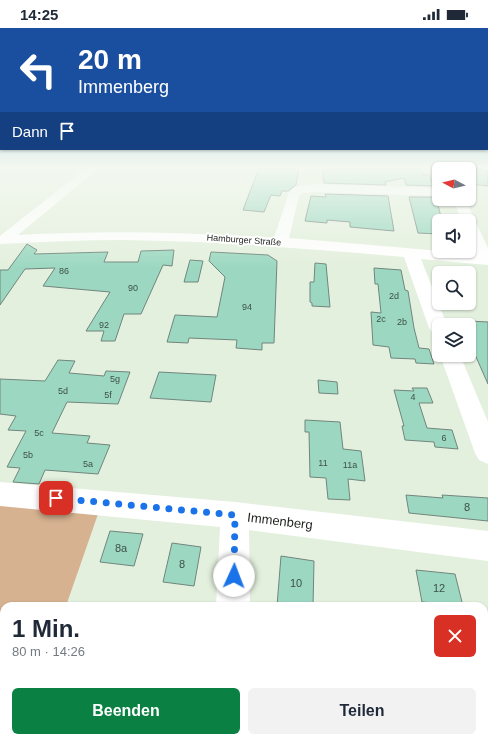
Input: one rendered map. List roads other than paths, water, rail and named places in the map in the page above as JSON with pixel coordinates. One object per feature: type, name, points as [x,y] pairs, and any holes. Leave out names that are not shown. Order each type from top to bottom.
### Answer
[{"type":"street","points":[[3,240],[50,201]]},
{"type":"street","points":[[280,243],[291,201]]},
{"type":"street","points":[[463,206],[487,260]]},
{"type":"street","name":"Hamburger Straße","points":[[3,240],[135,235],[229,239],[487,260]]},
{"type":"street","points":[[411,254],[435,318]]},
{"type":"street","points":[[453,362],[488,453]]},
{"type":"street","name":"Immenberg","points":[[0,494],[235,515],[488,546]]},
{"type":"street","points":[[233,602],[235,515]]}]
